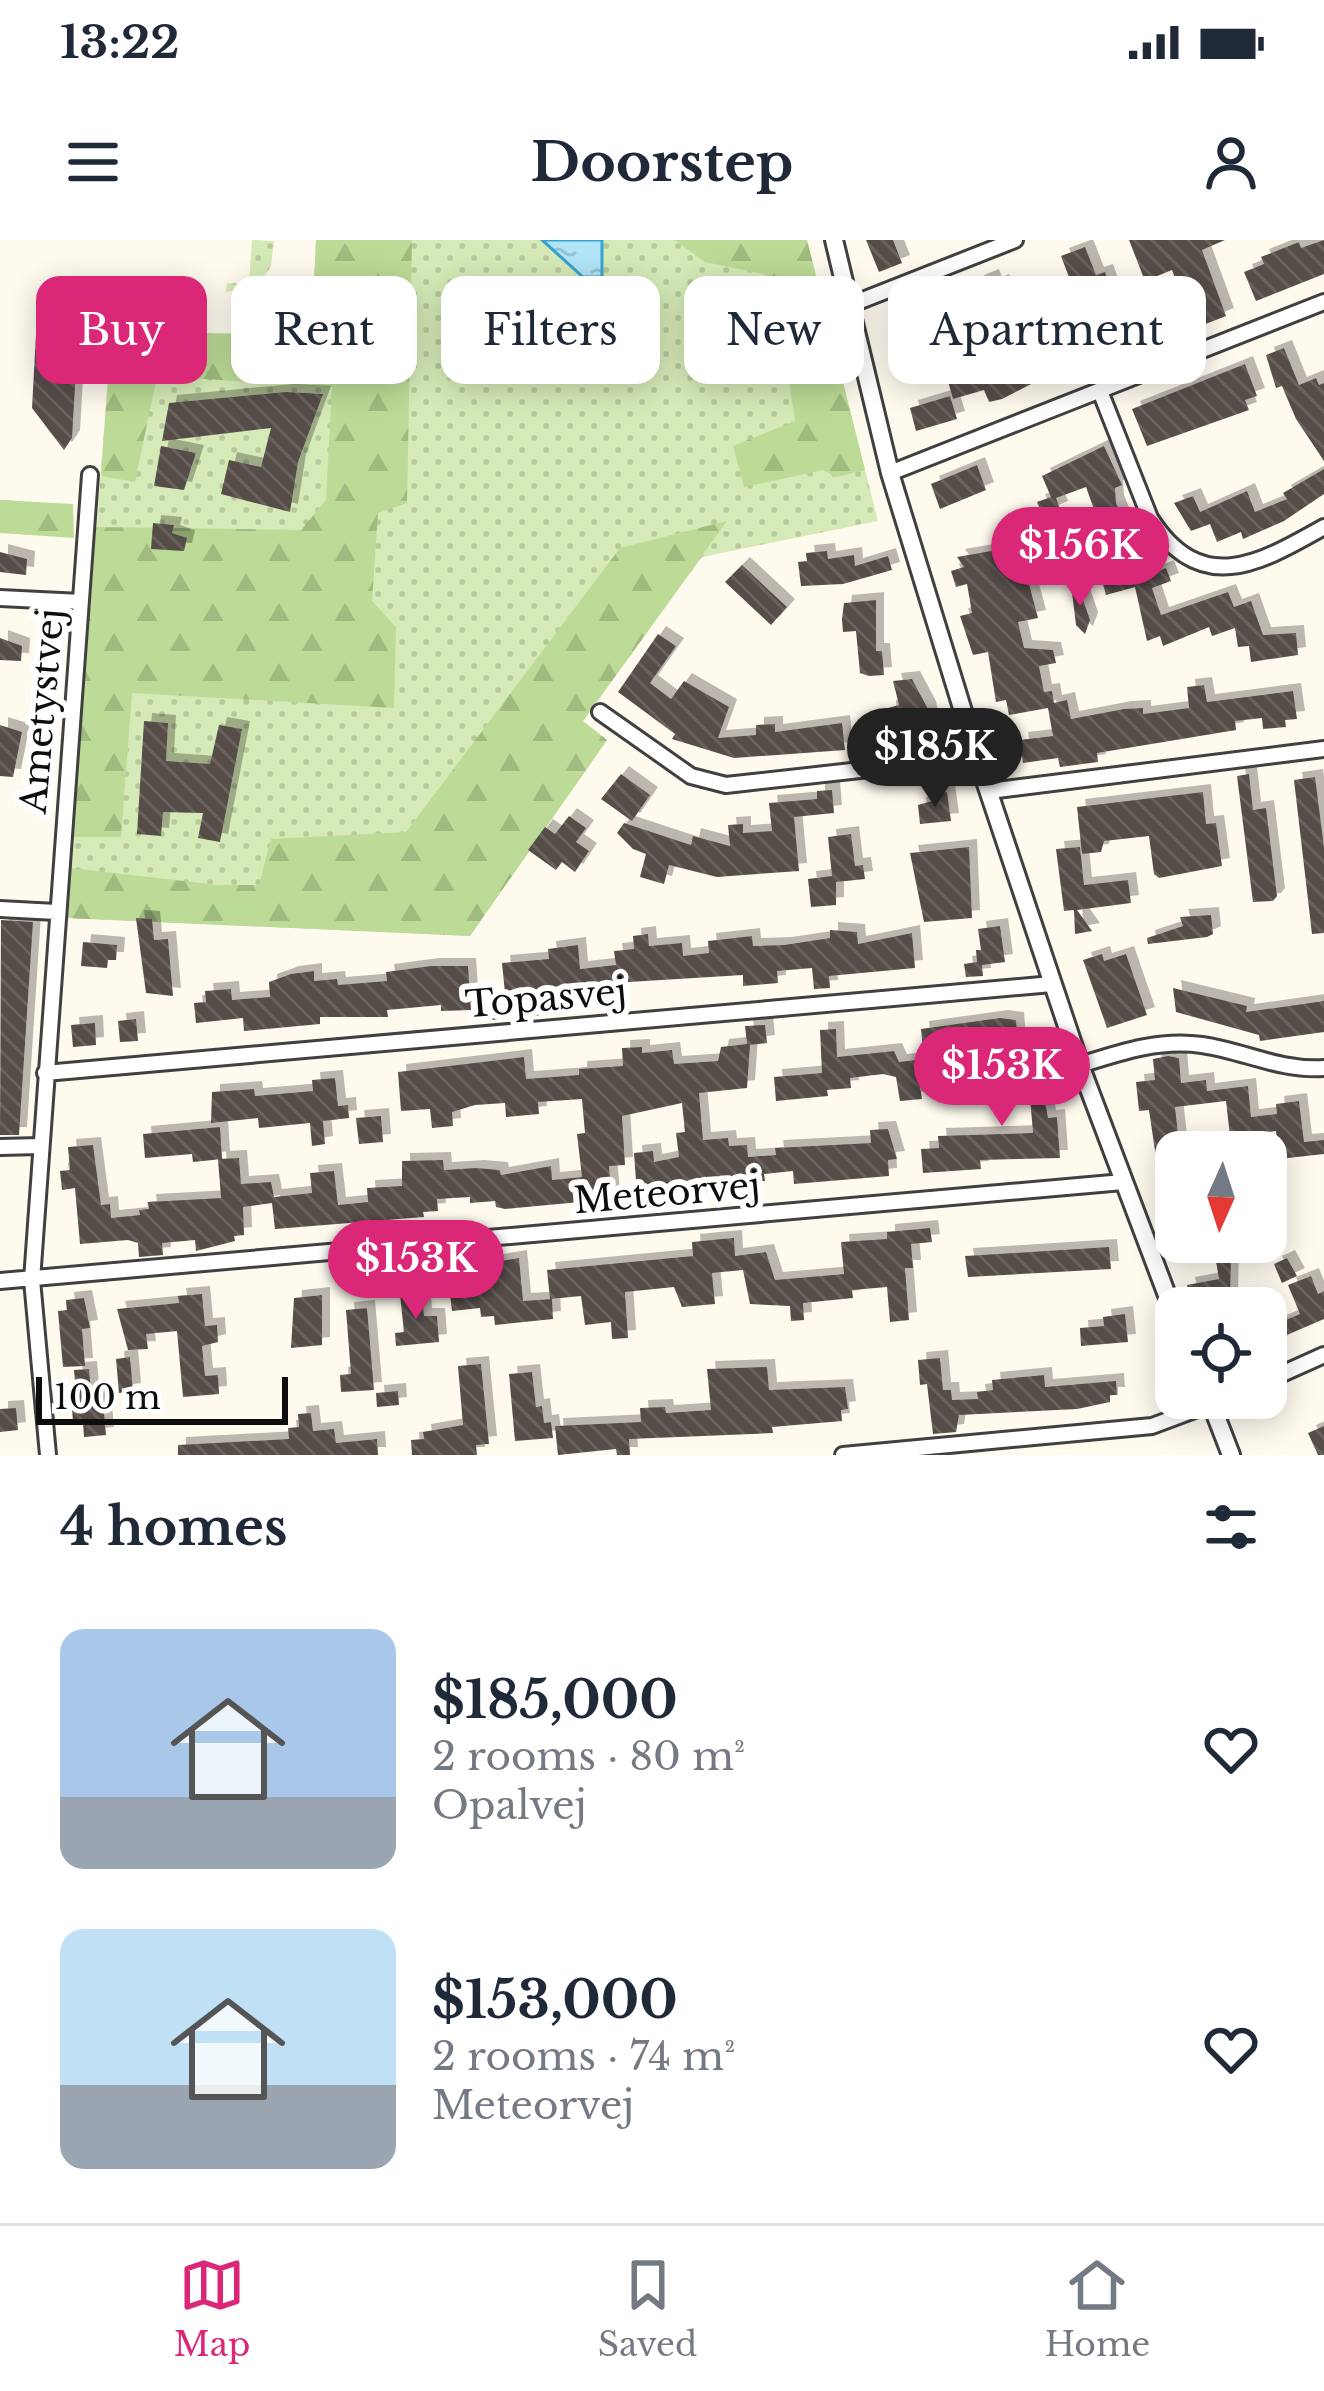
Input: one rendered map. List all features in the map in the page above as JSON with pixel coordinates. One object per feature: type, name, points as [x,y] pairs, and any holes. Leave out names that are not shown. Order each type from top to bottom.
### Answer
[{"type":"street","points":[[834,240],[843,276]]},
{"type":"street","points":[[864,299],[1015,240]]},
{"type":"street","points":[[890,473],[1324,302]]},
{"type":"street","points":[[864,364],[890,473],[976,758],[1052,984],[1164,1287]]},
{"type":"street","points":[[1100,391],[1150,518],[1160,535],[1191,559],[1230,568],[1250,565],[1324,526]]},
{"type":"street","name":"Ametystvej","points":[[48,1455],[32,1280],[90,475]]},
{"type":"street","points":[[0,598],[81,602]]},
{"type":"street","points":[[601,712],[691,776],[726,785],[976,758]]},
{"type":"street","points":[[988,791],[1324,749]]},
{"type":"street","points":[[0,909],[56,912]]},
{"type":"street","name":"Topasvej","points":[[45,1072],[1052,984]]},
{"type":"street","points":[[1081,1065],[1172,1042],[1205,1045],[1274,1065],[1324,1068]]},
{"type":"street","points":[[0,1148],[40,1146]]},
{"type":"street","name":"Meteorvej","points":[[0,1281],[1123,1182]]},
{"type":"street","points":[[1287,1372],[1324,1355]]},
{"type":"street","points":[[843,1455],[1152,1426],[1169,1419]]},
{"type":"street","points":[[1222,1419],[1232,1455]]},
{"type":"green space","points":[[252,240],[274,241],[271,266],[264,276],[250,276]]},
{"type":"green space","points":[[316,240],[807,240],[816,276],[684,276],[684,384],[843,384],[878,521],[702,557],[583,721],[607,740],[470,936],[67,918],[107,384],[207,384],[207,333],[231,333],[231,384],[417,384],[417,276],[314,274]]},
{"type":"green space","points":[[316,240],[412,240],[411,276],[314,274]]},
{"type":"green space","points":[[675,240],[807,240],[816,276],[765,276],[705,262]]},
{"type":"green space","points":[[207,333],[231,333],[231,381],[207,379]]},
{"type":"green space","points":[[108,384],[155,384],[135,482],[101,476]]},
{"type":"green space","points":[[284,384],[409,384],[407,503],[378,513],[372,601],[396,627],[394,708],[132,693],[121,837],[73,837],[96,527],[301,530],[326,500],[332,387]]},
{"type":"green space","points":[[789,384],[843,384],[865,470],[837,477],[823,470],[744,487],[733,446],[795,421]]},
{"type":"green space","points":[[0,500],[73,504],[74,538],[0,533]]},
{"type":"green space","points":[[727,521],[583,721],[607,740],[470,936],[67,918],[71,868],[218,885],[259,885],[271,839],[406,832],[620,548]]},
{"type":"water","points":[[542,240],[602,240],[602,276],[582,276]]},
{"type":"building","points":[[866,240],[893,240],[902,263],[879,272]]},
{"type":"building","points":[[1129,240],[1225,240],[1202,250],[1226,316],[1206,324],[1206,276],[1174,276],[1172,270],[1143,276]]},
{"type":"building","points":[[1324,240],[1324,274],[1256,301],[1244,272],[1264,264],[1261,257],[1299,242],[1301,248]]},
{"type":"building","points":[[1085,247],[1096,275],[1105,272],[1106,276],[1069,276],[1061,256]]},
{"type":"building","points":[[36,334],[36,384],[75,384],[72,438],[64,450],[32,408]]},
{"type":"building","points":[[1284,348],[1299,385],[1316,378],[1319,385],[1324,383],[1324,461],[1296,419],[1282,386],[1276,388],[1266,355]]},
{"type":"building","points":[[1245,364],[1257,396],[1245,400],[1249,410],[1147,446],[1132,409],[1206,384],[1206,380]]},
{"type":"building","points":[[949,384],[1031,384],[989,402],[984,390],[953,399]]},
{"type":"building","points":[[286,392],[323,394],[298,462],[290,512],[221,494],[229,460],[261,467],[271,428],[162,441],[169,403]]},
{"type":"building","points":[[950,396],[957,419],[916,431],[910,408]]},
{"type":"building","points":[[161,446],[196,453],[184,490],[154,486]]},
{"type":"building","points":[[1104,446],[1122,485],[1115,488],[1116,503],[1129,535],[1080,554],[1067,523],[1095,512],[1086,487],[1056,498],[1060,509],[1043,516],[1037,502],[1051,497],[1042,476]]},
{"type":"building","points":[[977,465],[986,490],[940,509],[931,484]]},
{"type":"building","points":[[1324,469],[1324,494],[1284,521],[1243,539],[1241,532],[1217,542],[1210,524],[1191,531],[1174,503],[1193,496],[1200,512],[1247,491],[1255,512],[1287,499],[1283,493]]},
{"type":"building","points":[[153,523],[174,525],[172,533],[187,538],[184,551],[151,549]]},
{"type":"building","points":[[1134,540],[1143,562],[1150,560],[1154,573],[1166,568],[1171,581],[1152,588],[1161,615],[1228,592],[1234,607],[1251,601],[1263,635],[1296,633],[1298,655],[1251,662],[1249,646],[1238,647],[1235,628],[1212,636],[1209,627],[1163,646],[1160,636],[1147,641],[1135,587],[1106,595],[1100,574],[1128,566],[1120,546]]},
{"type":"building","points":[[1019,546],[1038,618],[1018,622],[1024,648],[1053,650],[1056,663],[1039,666],[1044,692],[1052,691],[1054,703],[1067,700],[1071,719],[1124,709],[1143,708],[1143,714],[1189,708],[1187,687],[1204,685],[1207,702],[1293,691],[1297,719],[1285,720],[1286,727],[1263,729],[1262,718],[1235,721],[1236,730],[1097,753],[1098,762],[1060,767],[1058,758],[1023,763],[1020,740],[1053,736],[1048,708],[1009,715],[1006,700],[996,702],[988,652],[973,655],[960,616],[972,613],[967,584],[956,587],[951,571],[964,567],[957,557]]},
{"type":"building","points":[[827,551],[828,559],[854,555],[855,566],[888,556],[892,570],[843,584],[801,586],[798,562],[807,561],[806,553]]},
{"type":"building","points":[[0,552],[27,559],[26,575],[0,572]]},
{"type":"building","points":[[742,565],[787,607],[771,625],[725,582]]},
{"type":"building","points":[[1077,582],[1090,620],[1085,634],[1076,625],[1071,584]]},
{"type":"building","points":[[876,600],[876,651],[882,651],[884,675],[869,676],[860,673],[856,631],[843,632],[842,619],[844,603]]},
{"type":"building","points":[[658,634],[676,646],[650,683],[671,699],[684,681],[729,707],[718,738],[756,735],[756,725],[775,724],[775,732],[842,723],[845,750],[734,758],[672,739],[675,734],[618,692]]},
{"type":"building","points":[[0,638],[22,646],[21,661],[0,660]]},
{"type":"building","points":[[912,679],[928,709],[936,750],[864,758],[863,742],[890,740],[888,708],[899,705],[893,681]]},
{"type":"building","points":[[144,721],[168,723],[166,761],[210,764],[219,725],[242,729],[220,842],[198,838],[203,813],[163,812],[161,836],[137,834]]},
{"type":"building","points":[[0,725],[22,732],[13,777],[0,776]]},
{"type":"building","points":[[621,774],[650,795],[632,821],[601,799]]},
{"type":"building","points":[[1249,774],[1253,810],[1266,808],[1277,896],[1273,901],[1253,902],[1237,776]]},
{"type":"building","points":[[1315,777],[1324,847],[1324,933],[1312,934],[1294,780]]},
{"type":"building","points":[[832,790],[834,813],[794,817],[799,871],[717,877],[669,865],[664,884],[640,877],[646,854],[617,833],[624,823],[691,845],[693,836],[730,846],[728,825],[743,824],[743,833],[772,831],[769,803],[817,799],[817,791]]},
{"type":"building","points":[[947,792],[951,821],[920,824],[918,805],[932,801],[931,794]]},
{"type":"building","points":[[1203,792],[1206,824],[1216,823],[1222,866],[1159,878],[1154,874],[1149,836],[1104,841],[1101,852],[1082,854],[1077,807]]},
{"type":"building","points":[[569,816],[586,828],[576,842],[589,851],[575,872],[562,862],[556,870],[528,850],[545,827],[555,834]]},
{"type":"building","points":[[851,834],[855,866],[863,865],[865,879],[836,882],[836,905],[811,907],[808,879],[832,876],[828,837]]},
{"type":"building","points":[[969,847],[972,918],[924,922],[910,853]]},
{"type":"building","points":[[1080,847],[1084,885],[1128,880],[1131,903],[1077,910],[1092,931],[1075,934],[1074,910],[1064,911],[1056,849]]},
{"type":"building","points":[[1211,915],[1213,934],[1207,937],[1148,944],[1147,938],[1183,926],[1180,917]]},
{"type":"building","points":[[136,918],[152,919],[154,940],[168,939],[173,996],[146,993]]},
{"type":"building","points":[[1,920],[33,922],[19,1135],[0,1135]]},
{"type":"building","points":[[1000,926],[1005,962],[982,965],[983,976],[966,977],[964,964],[977,962],[976,950],[981,950],[978,929]]},
{"type":"building","points":[[830,930],[857,932],[858,944],[912,933],[915,968],[829,976],[830,988],[814,989],[812,968],[777,971],[778,983],[743,986],[743,975],[547,987],[550,1014],[533,1016],[532,1000],[506,1003],[502,963],[549,959],[548,949],[578,945],[580,969],[616,965],[614,951],[634,949],[633,936],[648,934],[649,946],[682,943],[683,956],[709,953],[708,941],[752,936],[753,946],[784,945],[830,938]]},
{"type":"building","points":[[83,942],[117,945],[116,960],[108,960],[107,968],[81,966]]},
{"type":"building","points":[[1102,954],[1104,961],[1126,954],[1147,1015],[1107,1028],[1083,960]]},
{"type":"building","points":[[468,966],[471,1010],[441,1011],[441,1005],[387,1010],[388,1017],[320,1017],[320,1024],[244,1031],[243,1018],[196,1023],[194,1003],[206,1002],[205,991],[231,989],[232,1000],[270,997],[269,982],[291,974],[314,971],[314,981],[337,979],[338,985],[387,981],[386,972]]},
{"type":"building","points":[[1173,988],[1247,1006],[1246,1012],[1324,1001],[1324,1032],[1260,1041],[1259,1035],[1176,1012]]},
{"type":"building","points":[[502,1004],[503,1019],[475,1021],[473,1006]]},
{"type":"building","points":[[136,1019],[138,1041],[120,1042],[118,1021]]},
{"type":"building","points":[[1016,1020],[1018,1044],[974,1047],[975,1064],[918,1075],[922,1099],[900,1101],[896,1077],[883,1074],[850,1078],[851,1088],[827,1090],[828,1096],[776,1101],[774,1077],[822,1073],[820,1030],[836,1029],[837,1057],[894,1051],[899,1062],[924,1059],[921,1029]]},
{"type":"building","points":[[95,1023],[96,1045],[73,1047],[71,1025]]},
{"type":"building","points":[[765,1025],[767,1043],[750,1045],[747,1088],[699,1093],[703,1140],[728,1138],[729,1146],[747,1145],[748,1157],[776,1155],[775,1148],[871,1143],[870,1130],[888,1129],[897,1159],[888,1160],[889,1176],[794,1184],[793,1171],[764,1174],[765,1181],[742,1183],[743,1188],[637,1194],[634,1153],[653,1151],[654,1162],[679,1157],[676,1133],[685,1132],[682,1103],[622,1116],[625,1165],[609,1166],[612,1199],[505,1209],[496,1207],[495,1201],[470,1203],[470,1197],[437,1199],[438,1211],[423,1212],[424,1217],[275,1229],[272,1203],[243,1207],[244,1235],[234,1236],[235,1241],[196,1251],[195,1240],[162,1243],[163,1255],[139,1257],[138,1243],[128,1240],[80,1244],[75,1188],[62,1190],[60,1171],[70,1170],[68,1147],[93,1145],[101,1205],[110,1204],[111,1218],[140,1215],[139,1210],[149,1209],[148,1202],[221,1198],[218,1159],[239,1158],[241,1184],[271,1182],[274,1197],[312,1193],[310,1173],[334,1171],[338,1205],[368,1202],[367,1188],[402,1186],[402,1161],[443,1160],[444,1170],[500,1170],[501,1175],[551,1166],[552,1180],[582,1177],[577,1134],[585,1133],[582,1099],[538,1102],[539,1114],[506,1117],[505,1103],[475,1105],[452,1112],[453,1126],[432,1128],[430,1109],[401,1111],[398,1072],[524,1057],[526,1079],[579,1075],[579,1069],[623,1066],[622,1048],[642,1047],[642,1053],[672,1050],[674,1064],[718,1061],[721,1047],[747,1044],[745,1026]]},
{"type":"building","points":[[1036,1049],[1048,1118],[1057,1117],[1060,1158],[980,1160],[981,1169],[923,1173],[921,1149],[939,1148],[938,1136],[1033,1133],[1029,1085],[1011,1087],[1007,1052]]},
{"type":"building","points":[[1179,1058],[1181,1083],[1206,1080],[1207,1091],[1248,1086],[1251,1117],[1277,1114],[1276,1104],[1299,1101],[1304,1142],[1324,1140],[1324,1154],[1287,1158],[1287,1131],[1229,1131],[1226,1101],[1175,1107],[1178,1131],[1155,1131],[1155,1150],[1149,1110],[1139,1111],[1136,1082],[1155,1080],[1153,1059]]},
{"type":"building","points":[[335,1078],[338,1106],[348,1105],[349,1118],[323,1121],[325,1144],[312,1146],[310,1123],[259,1128],[258,1118],[211,1123],[212,1092],[254,1089],[255,1096],[313,1091],[312,1080]]},
{"type":"building","points":[[381,1116],[383,1142],[359,1144],[356,1118]]},
{"type":"building","points":[[220,1127],[222,1159],[193,1162],[192,1154],[145,1158],[143,1134]]},
{"type":"building","points":[[930,1228],[932,1242],[911,1244],[913,1268],[905,1268],[909,1320],[890,1322],[887,1287],[852,1290],[853,1298],[803,1303],[804,1320],[791,1321],[790,1306],[750,1304],[743,1270],[712,1273],[715,1304],[682,1307],[674,1287],[625,1292],[628,1338],[612,1339],[611,1322],[585,1325],[581,1296],[550,1299],[547,1270],[693,1256],[692,1242],[734,1238],[735,1256],[766,1252],[775,1280],[844,1274],[841,1242],[887,1239],[887,1232]]},
{"type":"building","points":[[1109,1247],[1111,1269],[968,1277],[965,1256]]},
{"type":"building","points":[[519,1258],[523,1301],[552,1299],[553,1319],[495,1325],[494,1316],[481,1317],[480,1308],[452,1311],[448,1278],[478,1275],[477,1265]]},
{"type":"building","points":[[1287,1258],[1297,1276],[1282,1283],[1274,1264],[1287,1263]]},
{"type":"building","points":[[1216,1263],[1231,1263],[1230,1287],[1187,1287],[1187,1285],[1219,1279]]},
{"type":"building","points":[[1311,1276],[1318,1294],[1324,1291],[1324,1319],[1287,1335],[1287,1319],[1300,1314],[1288,1285]]},
{"type":"building","points":[[422,1292],[424,1316],[437,1316],[439,1342],[396,1346],[395,1333],[404,1332],[400,1294]]},
{"type":"building","points":[[202,1294],[205,1326],[217,1325],[218,1342],[202,1346],[205,1376],[218,1375],[219,1394],[183,1397],[177,1331],[146,1334],[148,1349],[128,1350],[117,1309],[179,1303],[178,1296]]},
{"type":"building","points":[[322,1295],[322,1345],[291,1348],[294,1298]]},
{"type":"building","points":[[84,1298],[90,1328],[82,1329],[85,1366],[63,1367],[58,1311],[67,1310],[66,1300]]},
{"type":"building","points":[[367,1308],[374,1390],[341,1392],[340,1375],[351,1374],[346,1310]]},
{"type":"building","points":[[1125,1314],[1128,1342],[1081,1346],[1080,1328],[1104,1326],[1103,1317]]},
{"type":"building","points":[[130,1357],[133,1391],[119,1393],[116,1359]]},
{"type":"building","points":[[940,1358],[943,1390],[951,1390],[952,1400],[978,1399],[977,1392],[993,1390],[992,1380],[1044,1375],[1045,1387],[1116,1381],[1117,1395],[1110,1395],[1110,1402],[1077,1409],[959,1415],[956,1432],[933,1434],[927,1384],[920,1385],[918,1360]]},
{"type":"building","points":[[481,1364],[489,1444],[476,1445],[477,1455],[412,1455],[411,1440],[424,1439],[423,1432],[463,1425],[458,1366]]},
{"type":"building","points":[[767,1367],[769,1390],[845,1387],[848,1409],[841,1410],[842,1421],[772,1427],[773,1433],[629,1439],[630,1455],[617,1455],[616,1449],[558,1455],[555,1426],[641,1422],[640,1408],[665,1407],[666,1413],[711,1410],[707,1369]]},
{"type":"building","points":[[89,1369],[91,1392],[102,1391],[106,1435],[84,1437],[83,1423],[73,1423],[71,1393],[76,1393],[74,1370]]},
{"type":"building","points":[[532,1372],[536,1407],[542,1406],[544,1423],[551,1422],[553,1438],[515,1441],[509,1374]]},
{"type":"building","points":[[398,1391],[399,1405],[377,1407],[376,1393]]},
{"type":"building","points":[[16,1408],[18,1430],[0,1432],[0,1409]]},
{"type":"building","points":[[311,1413],[313,1431],[334,1429],[336,1443],[377,1439],[378,1455],[178,1455],[178,1445],[289,1439],[288,1428],[299,1427],[298,1414]]},
{"type":"building","points":[[1324,1426],[1324,1455],[1318,1455],[1308,1433]]}]
